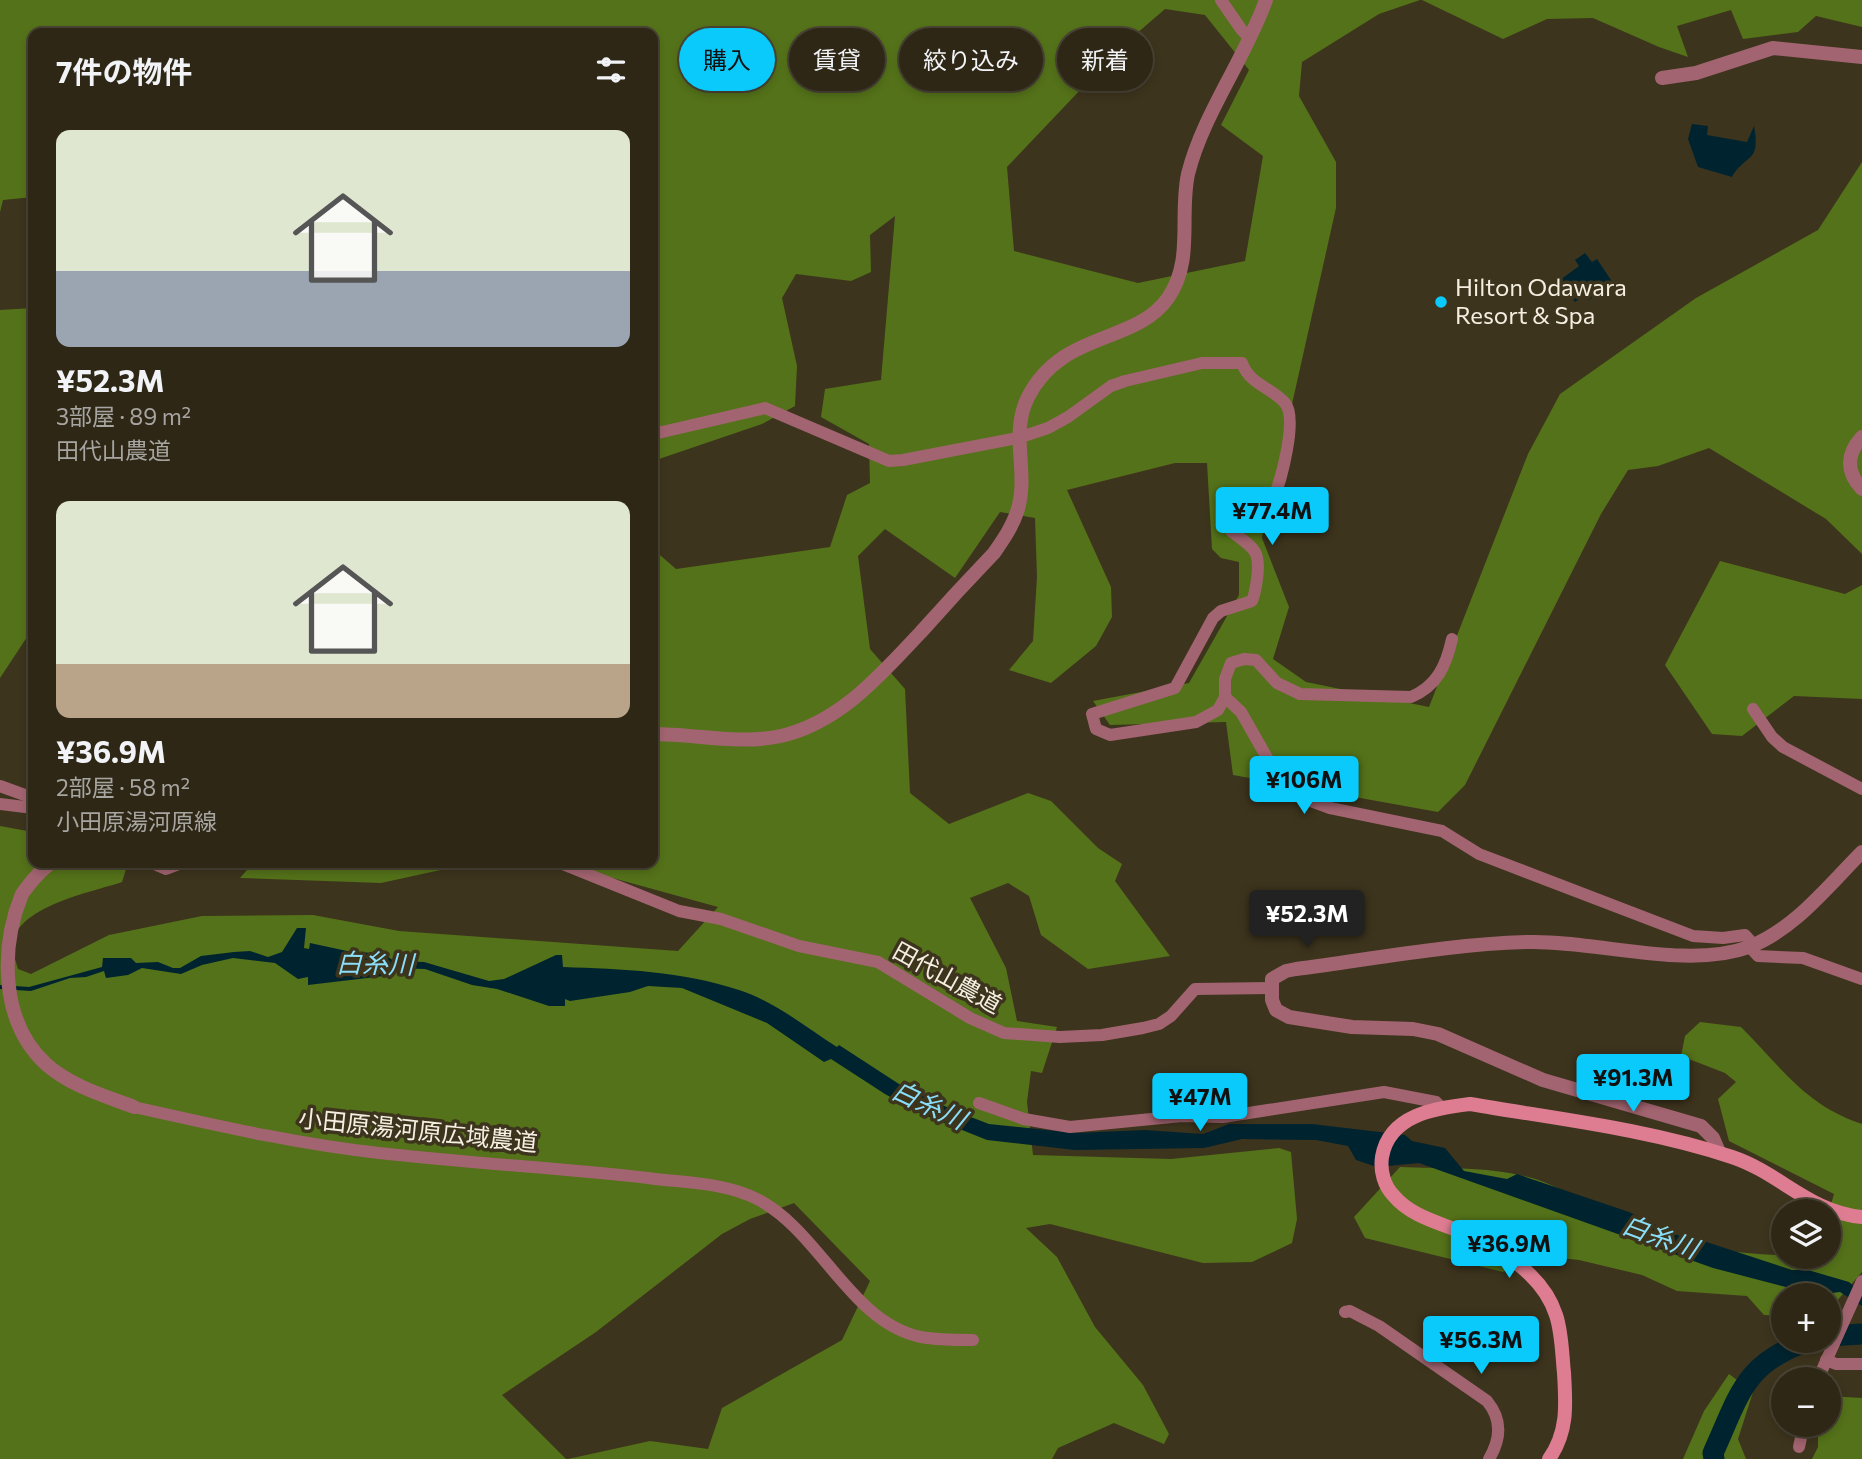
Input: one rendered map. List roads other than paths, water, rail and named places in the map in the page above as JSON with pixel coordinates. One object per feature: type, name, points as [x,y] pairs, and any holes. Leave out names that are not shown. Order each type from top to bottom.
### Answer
[{"type":"main road","points":[[1549,1459],[1561,1439],[1566,1419],[1562,1341],[1556,1314],[1542,1287],[1503,1253],[1466,1234],[1420,1216],[1393,1196],[1382,1172],[1386,1144],[1401,1125],[1416,1115],[1441,1107],[1470,1104],[1673,1138],[1749,1163],[1820,1206],[1840,1215],[1862,1217]]},
{"type":"street","points":[[1222,0],[1250,39]]},
{"type":"street","points":[[658,734],[751,740],[781,736],[814,725],[842,709],[887,668],[994,553],[1018,510],[1019,422],[1027,400],[1049,368],[1068,353],[1139,323],[1167,299],[1177,282],[1183,258],[1184,198],[1195,152],[1259,20],[1266,0]]},
{"type":"street","points":[[1662,78],[1696,74],[1773,48],[1862,57]]},
{"type":"street","points":[[658,432],[765,408],[889,460],[1018,438],[1068,417],[1111,386],[1202,363],[1242,363],[1250,379],[1286,404],[1291,416],[1290,433],[1273,499],[1263,504],[1241,503],[1233,508],[1228,516],[1231,531],[1256,550],[1259,558],[1252,601],[1221,611],[1213,618],[1175,688],[1092,714],[1093,722],[1102,734],[1196,722],[1218,709],[1225,697],[1225,679],[1231,663],[1244,659],[1256,660],[1277,683],[1300,694],[1411,696],[1424,691],[1438,677],[1447,659],[1452,639]]},
{"type":"street","points":[[1862,437],[1850,452],[1849,463],[1854,481],[1862,489]]},
{"type":"street","points":[[1225,697],[1241,712],[1278,777],[1300,797],[1330,808],[1441,831],[1479,854],[1644,920],[1693,936],[1723,938],[1745,935],[1758,956],[1802,958],[1862,979]]},
{"type":"street","points":[[1753,709],[1772,737],[1783,747],[1862,789]]},
{"type":"street","points":[[0,786],[28,796]]},
{"type":"street","points":[[0,804],[28,807]]},
{"type":"street","points":[[1719,1152],[1713,1138],[1701,1126],[1543,1080],[1438,1034],[1413,1029],[1352,1027],[1289,1017],[1276,1010],[1270,988],[1272,979],[1286,971],[1484,944],[1531,942],[1698,956],[1726,953],[1751,945],[1790,923],[1862,852]]},
{"type":"street","name":"小田原湯河原広域農道","points":[[46,868],[29,885],[8,921],[1,959],[1,979],[15,1026],[48,1066],[87,1089],[134,1107],[294,1142],[366,1152],[592,1172],[723,1187],[756,1198],[783,1215],[879,1318],[919,1337],[974,1340]]},
{"type":"street","name":"田代山農道","points":[[572,868],[679,911],[721,919],[799,946],[878,962],[983,1026],[1019,1036],[1102,1035],[1143,1028],[1159,1024],[1171,1016],[1195,989],[1270,988]]},
{"type":"street","points":[[979,1103],[1024,1119],[1070,1127],[1182,1116],[1223,1117],[1384,1092],[1436,1102],[1441,1107]]},
{"type":"street","points":[[1823,1367],[1861,1284]]},
{"type":"street","points":[[1345,1312],[1350,1311],[1379,1326],[1487,1401],[1494,1409],[1499,1436],[1489,1459]]},
{"type":"street","points":[[1827,1357],[1836,1364],[1862,1364]]},
{"type":"street","points":[[1799,1447],[1801,1437]]},
{"type":"water","points":[[1692,124],[1708,126],[1707,135],[1747,142],[1754,126],[1754,153],[1732,177],[1698,167],[1688,139]]},
{"type":"water","points":[[1585,253],[1592,262],[1597,259],[1613,283],[1589,300],[1585,295],[1575,302],[1560,280],[1579,266],[1575,260]]},
{"type":"water","name":"白糸川","points":[[297,928],[306,928],[304,948],[309,949],[310,943],[347,951],[384,954],[394,961],[424,962],[489,981],[504,979],[556,955],[562,955],[563,967],[652,972],[717,984],[765,1001],[899,1084],[989,1124],[1075,1133],[1145,1130],[1203,1134],[1229,1124],[1312,1124],[1405,1135],[1412,1141],[1445,1148],[1464,1171],[1507,1179],[1517,1174],[1629,1212],[1686,1239],[1688,1236],[1771,1263],[1771,1269],[1808,1270],[1849,1282],[1862,1293],[1862,1306],[1841,1293],[1841,1283],[1771,1283],[1713,1268],[1419,1163],[1377,1167],[1356,1160],[1348,1146],[1316,1140],[1242,1139],[1204,1148],[1075,1150],[987,1140],[917,1112],[831,1059],[824,1062],[767,1023],[682,988],[648,986],[630,992],[570,1001],[565,999],[565,1006],[549,1006],[425,969],[392,968],[384,976],[308,985],[308,977],[298,979],[275,963],[233,958],[202,965],[181,974],[142,968],[128,975],[106,978],[104,971],[86,977],[70,978],[31,991],[0,989],[0,985],[29,987],[102,967],[103,958],[131,958],[136,963],[158,962],[180,968],[201,956],[250,951],[268,957],[282,952]]},
{"type":"waterway","points":[[1841,1335],[1862,1334]]},
{"type":"waterway","points":[[1714,1459],[1713,1453],[1738,1397],[1758,1370],[1782,1353]]},
{"type":"place","name":"Hilton Odawara Resort & Spa","points":[[1441,302]]}]
